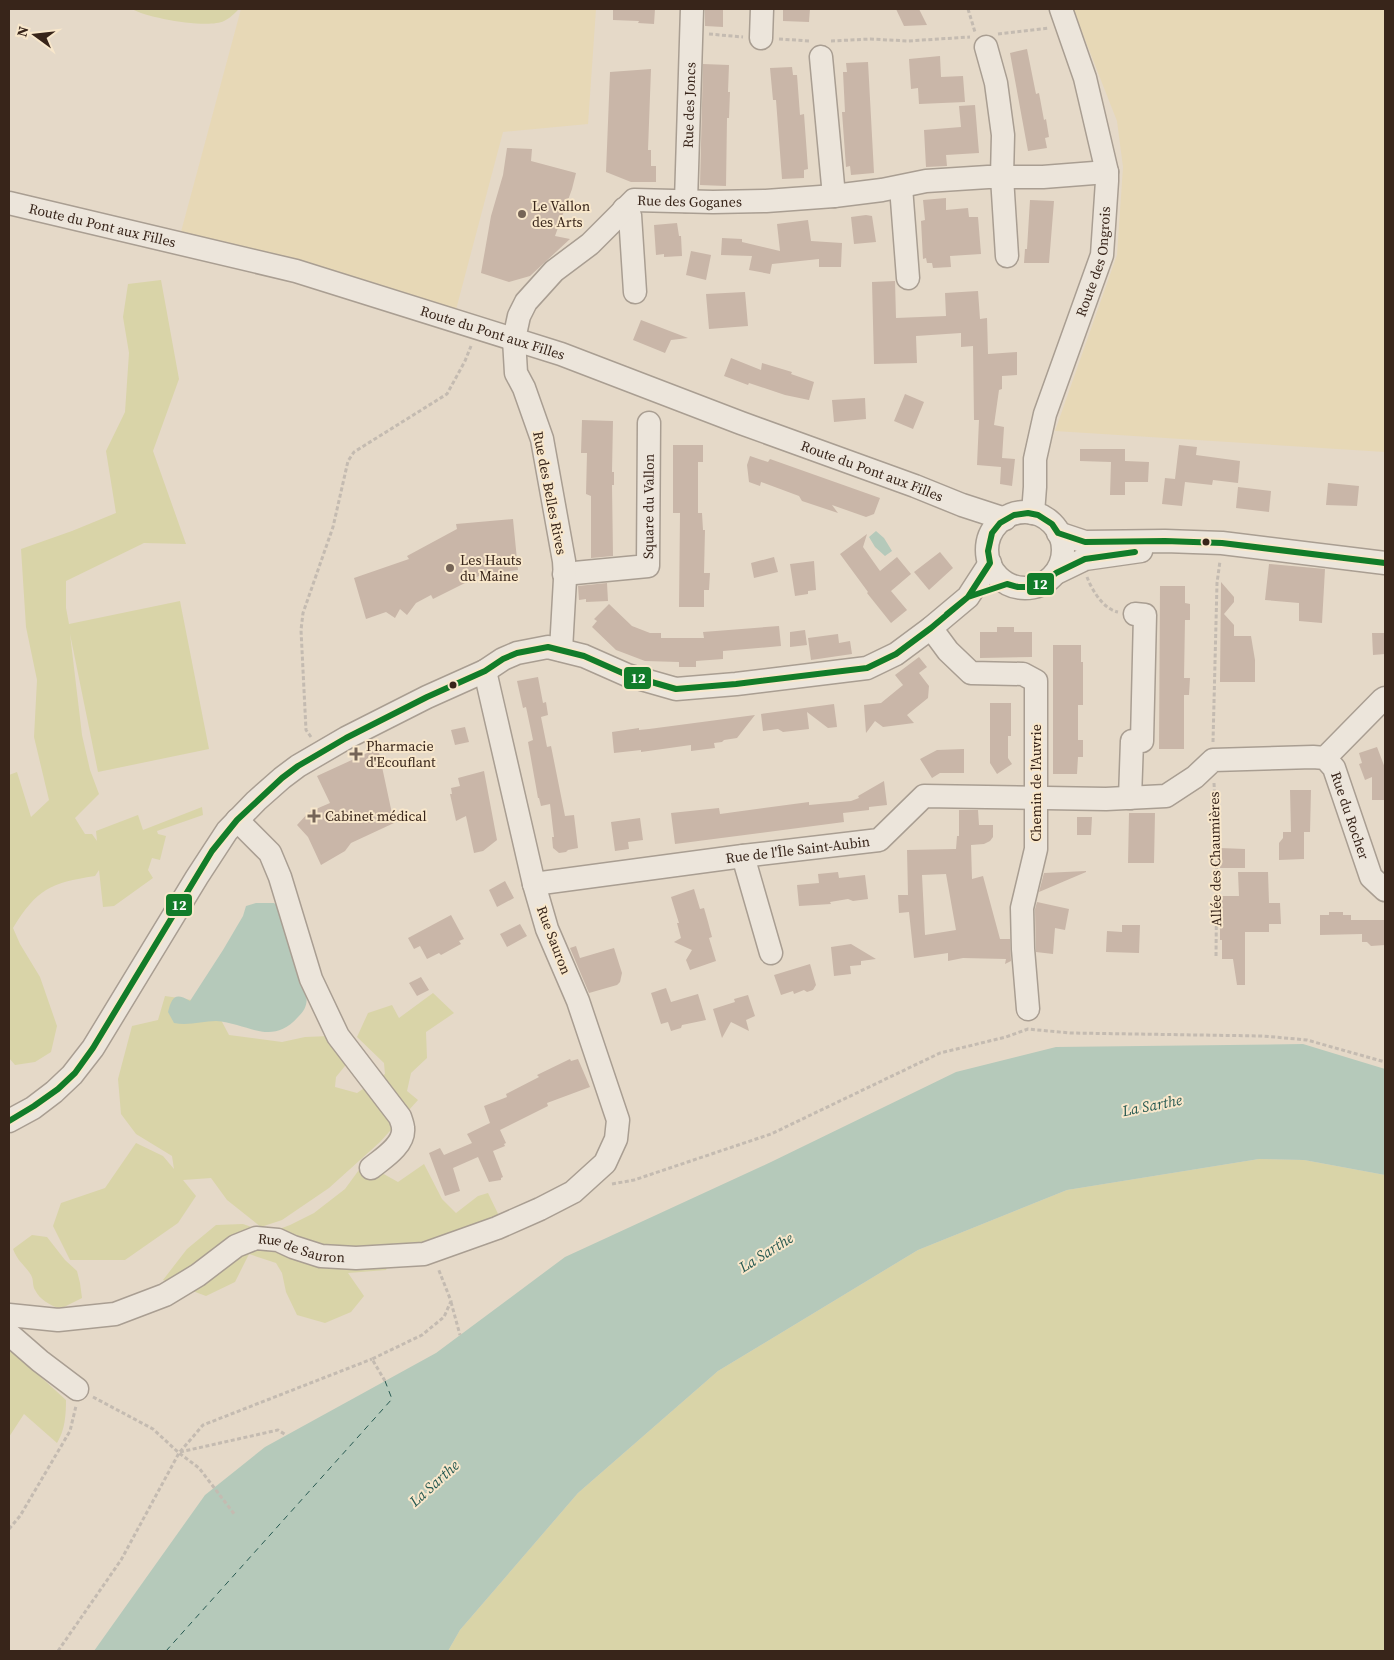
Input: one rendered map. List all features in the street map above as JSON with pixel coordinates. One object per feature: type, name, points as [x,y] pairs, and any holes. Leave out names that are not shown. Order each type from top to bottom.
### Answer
[{"type":"street","name":"Rue des Joncs","points":[[686,201],[692,9]]},
{"type":"street","points":[[761,38],[762,9]]},
{"type":"street","name":"Route des Ongrois","points":[[1033,514],[1035,459],[1045,414],[1102,255],[1107,172],[1085,78],[1063,13]]},
{"type":"street","points":[[990,41],[1003,135],[1002,178],[1007,256]]},
{"type":"street","points":[[823,47],[834,196]]},
{"type":"street","name":"Rue des Goganes","points":[[526,302],[554,271],[590,244],[634,200],[766,201],[834,196],[926,182],[988,177],[1043,177],[1107,172]]},
{"type":"street","points":[[901,187],[908,278]]},
{"type":"street","name":"Route du Pont aux Filles","points":[[9,203],[296,271],[514,339],[561,354],[741,423],[962,505],[1005,519]]},
{"type":"street","points":[[624,209],[630,215],[635,292]]},
{"type":"street","name":"Rue des Belles Rives","points":[[526,302],[519,316],[514,339],[516,373],[524,388],[542,439],[560,535],[564,574],[561,650]]},
{"type":"street","name":"Square du Vallon","points":[[564,574],[648,566],[649,423]]},
{"type":"street","name":"Route du Pont aux Filles","points":[[962,505],[978,521],[990,539]]},
{"type":"street","points":[[1056,573],[1063,551],[1058,532],[1048,520],[1033,514],[1018,514],[1005,519],[996,528],[990,539],[988,551],[990,563],[997,575],[1007,584],[1018,587],[1033,587],[1044,583],[1056,573],[1085,559],[1110,557],[1194,542]]},
{"type":"street","points":[[1058,532],[1085,542],[1222,543],[1385,563]]},
{"type":"street","points":[[9,1121],[33,1108],[72,1076],[93,1048],[212,852],[237,820],[282,778],[298,766],[346,738],[411,705],[485,671],[503,659],[517,653],[548,647],[584,656],[627,675],[676,689],[736,684],[867,668],[896,654],[932,628],[968,596],[990,563]]},
{"type":"street","points":[[968,596],[1007,584]]},
{"type":"street","points":[[1130,798],[1132,741],[1142,741],[1145,615],[1135,614]]},
{"type":"street","name":"Chemin de l'Auvrie","points":[[932,628],[948,651],[971,673],[1023,674],[1036,681],[1036,849],[1022,908],[1028,1009]]},
{"type":"street","name":"Rue Sauron","points":[[485,671],[534,884],[547,930],[578,1001],[618,1120],[616,1139],[605,1163],[574,1192]]},
{"type":"street","points":[[1325,758],[1385,698]]},
{"type":"street","name":"Rue du Rocher","points":[[1213,760],[1267,757],[1325,758],[1334,768],[1371,877],[1385,890]]},
{"type":"street","name":"Rue de l'Île Saint-Aubin","points":[[534,884],[878,840],[924,796],[1106,799],[1166,796],[1195,777],[1213,760]]},
{"type":"street","points":[[237,820],[270,853],[280,877],[311,979],[338,1036],[400,1117],[404,1130],[401,1140],[394,1149],[372,1168]]},
{"type":"street","points":[[743,856],[771,953]]},
{"type":"street","name":"Rue de Sauron","points":[[9,1315],[58,1320],[115,1314],[165,1295],[236,1246],[256,1238],[278,1240],[292,1247],[320,1256],[356,1258],[424,1254],[497,1228],[574,1192]]},
{"type":"street","points":[[9,1334],[77,1389]]},
{"type":"path","points":[[691,33],[761,38],[823,47],[870,39],[908,41],[976,37],[968,9]]},
{"type":"path","points":[[990,41],[1047,30],[1063,13]]},
{"type":"path","points":[[313,740],[306,730],[303,613],[333,527],[348,461],[354,452],[447,394],[464,361],[477,328]]},
{"type":"path","name":"Allée des Chaumières","points":[[1216,958],[1217,838],[1213,760],[1214,674],[1217,583],[1222,543]]},
{"type":"path","points":[[1085,559],[1086,573],[1092,588],[1103,603],[1114,612],[1135,614]]},
{"type":"path","points":[[608,1185],[634,1180],[771,1134],[940,1052],[1006,1037],[1028,1029],[1070,1033],[1263,1036],[1306,1040],[1385,1062]]},
{"type":"path","points":[[431,1251],[451,1302],[460,1334]]},
{"type":"path","points":[[58,1651],[122,1560],[179,1452],[203,1425],[372,1359],[422,1336],[444,1317],[451,1302]]},
{"type":"path","points":[[372,1359],[385,1381]]},
{"type":"path","points":[[9,1529],[20,1516],[70,1431],[76,1411],[77,1389],[153,1429],[199,1468],[234,1515]]},
{"type":"path","points":[[179,1452],[278,1430],[286,1435]]},
{"type":"shaded area","points":[[132,9],[239,9],[224,21],[205,24],[163,19]]},
{"type":"shaded area","points":[[241,9],[596,9],[588,124],[503,132],[453,321],[178,243]]},
{"type":"shaded area","points":[[1073,9],[1385,9],[1385,452],[1055,431],[1117,255],[1123,167],[1117,121]]},
{"type":"shaded area","points":[[161,280],[179,379],[153,451],[186,544],[144,543],[66,581],[66,608],[69,624],[180,601],[209,749],[98,772],[70,634],[82,735],[90,770],[99,794],[75,818],[85,834],[92,834],[97,841],[96,831],[138,815],[143,830],[202,807],[203,815],[157,831],[158,834],[166,836],[160,860],[152,858],[148,870],[153,878],[114,906],[103,907],[99,870],[95,876],[56,885],[46,890],[30,904],[13,928],[20,944],[40,977],[57,1026],[51,1052],[35,1062],[15,1065],[9,1058],[9,775],[17,772],[31,817],[49,800],[34,737],[37,680],[26,627],[21,549],[116,513],[106,451],[125,412],[129,353],[123,317],[128,284]]},
{"type":"shaded area","points":[[433,993],[454,1013],[426,1032],[427,1058],[411,1073],[407,1091],[418,1100],[380,1142],[329,1188],[282,1220],[261,1227],[227,1200],[211,1178],[183,1180],[196,1196],[178,1223],[125,1260],[70,1260],[53,1226],[61,1203],[105,1188],[136,1143],[163,1156],[174,1169],[172,1156],[136,1134],[121,1114],[118,1079],[132,1026],[158,1020],[165,996],[212,1003],[229,1035],[282,1042],[305,1037],[330,1036],[349,1061],[336,1077],[335,1087],[357,1093],[385,1074],[384,1063],[357,1037],[368,1013],[392,1005],[399,1018]]},
{"type":"shaded area","points":[[1259,1159],[1304,1160],[1385,1175],[1385,1651],[448,1651],[460,1630],[578,1493],[718,1371],[918,1250],[1067,1190]]},
{"type":"shaded area","points":[[364,1163],[398,1182],[424,1164],[442,1199],[456,1213],[478,1196],[488,1193],[501,1220],[434,1243],[396,1250],[386,1270],[348,1273],[364,1296],[351,1312],[325,1323],[297,1315],[286,1292],[282,1273],[276,1263],[249,1254],[235,1282],[206,1296],[163,1280],[187,1249],[216,1225],[243,1224],[269,1233],[290,1225],[314,1213],[345,1189]]},
{"type":"shaded area","points":[[32,1235],[47,1237],[65,1260],[77,1271],[82,1298],[60,1309],[46,1302],[37,1294],[31,1275],[13,1249]]},
{"type":"shaded area","points":[[9,1348],[66,1400],[62,1433],[57,1443],[24,1414],[9,1437]]},
{"type":"water","points":[[876,531],[884,538],[892,551],[885,556],[875,547],[869,537]]},
{"type":"water","points":[[256,903],[274,903],[280,908],[307,998],[302,1012],[288,1026],[278,1031],[269,1032],[216,1021],[185,1024],[174,1023],[168,1012],[173,1000],[181,997],[190,1001],[223,950],[243,916],[246,906]]},
{"type":"water","name":"La Sarthe","points":[[1303,1044],[1385,1069],[1385,1175],[1304,1160],[1259,1159],[1067,1190],[918,1250],[718,1371],[578,1493],[460,1630],[448,1651],[94,1651],[205,1495],[265,1447],[436,1353],[565,1257],[771,1162],[956,1072],[1056,1047]]},
{"type":"building","points":[[613,9],[655,9],[654,24],[638,23],[639,21],[613,20]]},
{"type":"building","points":[[705,9],[723,9],[723,27],[705,26]]},
{"type":"building","points":[[783,9],[810,9],[809,22],[783,21]]},
{"type":"building","points":[[896,9],[919,9],[927,25],[904,26]]},
{"type":"building","points":[[1027,49],[1036,94],[1039,93],[1049,137],[1045,138],[1047,148],[1028,151],[1010,53]]},
{"type":"building","points":[[940,56],[941,77],[963,76],[965,102],[919,104],[918,88],[911,89],[909,59]]},
{"type":"building","points":[[868,62],[874,173],[851,175],[850,166],[846,167],[842,112],[845,112],[843,72],[847,72],[846,63]]},
{"type":"building","points":[[703,64],[729,65],[728,92],[730,92],[729,118],[727,118],[726,186],[700,185]]},
{"type":"building","points":[[792,67],[793,75],[797,75],[800,115],[804,114],[808,169],[804,170],[804,178],[782,179],[776,100],[773,100],[770,68]]},
{"type":"building","points":[[651,69],[648,150],[651,150],[651,166],[656,166],[656,182],[631,182],[606,172],[610,72]]},
{"type":"building","points":[[975,105],[979,153],[946,155],[947,166],[926,167],[924,130],[961,127],[959,106]]},
{"type":"building","name":"Le Vallon des Arts","points":[[507,148],[532,149],[531,161],[576,173],[555,236],[570,239],[530,276],[509,282],[481,273],[491,216],[503,175]]},
{"type":"building","points":[[946,198],[946,210],[968,208],[969,217],[978,217],[981,254],[950,256],[951,267],[933,268],[932,263],[927,263],[926,258],[923,259],[921,221],[925,220],[923,200]]},
{"type":"building","points":[[1030,200],[1054,201],[1049,263],[1024,263],[1025,249],[1027,249]]},
{"type":"building","points":[[872,216],[876,242],[854,244],[851,217]]},
{"type":"building","points":[[808,220],[811,241],[842,243],[841,267],[819,267],[819,259],[772,264],[770,274],[749,270],[752,256],[721,255],[722,238],[742,239],[742,242],[780,251],[777,224]]},
{"type":"building","points":[[677,223],[679,236],[681,236],[682,256],[664,257],[664,254],[656,255],[654,225]]},
{"type":"building","points":[[691,251],[711,255],[706,280],[686,275]]},
{"type":"building","points":[[895,281],[896,318],[946,316],[945,293],[978,291],[980,319],[987,318],[988,354],[1017,352],[1017,375],[1002,376],[1002,389],[999,390],[994,425],[1004,427],[1002,458],[1015,459],[1012,486],[1000,484],[1001,467],[977,465],[979,420],[974,420],[973,346],[961,347],[961,333],[916,336],[917,363],[874,364],[872,282]]},
{"type":"building","points":[[745,292],[748,326],[709,329],[706,294]]},
{"type":"building","points":[[641,320],[688,338],[671,340],[665,353],[633,340]]},
{"type":"building","points":[[731,358],[761,370],[762,363],[792,372],[791,374],[814,382],[809,400],[785,395],[749,383],[748,385],[724,376]]},
{"type":"building","points":[[905,394],[924,402],[913,429],[894,421]]},
{"type":"building","points":[[865,398],[866,419],[834,422],[832,400]]},
{"type":"building","points":[[582,420],[613,421],[613,556],[591,558],[591,496],[586,494],[587,453],[581,453]]},
{"type":"building","points":[[673,445],[703,445],[703,462],[698,462],[698,513],[702,513],[703,530],[705,530],[704,573],[710,573],[709,590],[704,590],[704,607],[679,607],[680,513],[673,513]]},
{"type":"building","points":[[1179,445],[1197,447],[1196,455],[1240,461],[1238,483],[1213,480],[1212,485],[1185,482],[1182,506],[1162,504],[1165,478],[1175,479]]},
{"type":"building","points":[[1080,449],[1125,449],[1125,461],[1149,462],[1148,482],[1125,482],[1125,495],[1110,495],[1111,462],[1080,461]]},
{"type":"building","points":[[750,456],[768,462],[770,459],[880,498],[874,514],[866,517],[832,505],[838,513],[802,501],[799,496],[761,482],[760,486],[749,482],[747,465]]},
{"type":"building","points":[[1328,483],[1359,486],[1357,506],[1326,505]]},
{"type":"building","points":[[1238,487],[1271,491],[1269,512],[1236,508]]},
{"type":"building","name":"Les Hauts du Maine","points":[[513,519],[518,570],[483,574],[433,599],[431,595],[416,603],[407,615],[400,609],[395,618],[386,612],[366,619],[354,578],[409,559],[407,556],[457,529],[456,524]]},
{"type":"building","points":[[867,534],[863,547],[880,571],[897,557],[911,574],[891,591],[907,610],[891,623],[840,554]]},
{"type":"building","points":[[940,552],[953,568],[929,590],[914,572]]},
{"type":"building","points":[[774,557],[778,572],[754,578],[751,563]]},
{"type":"building","points":[[814,561],[816,590],[808,591],[808,594],[795,596],[790,564]]},
{"type":"building","points":[[1269,564],[1325,569],[1322,623],[1299,621],[1299,603],[1265,600]]},
{"type":"building","points":[[1221,582],[1234,597],[1234,602],[1224,614],[1234,625],[1234,636],[1251,636],[1255,660],[1255,682],[1220,682]]},
{"type":"building","points":[[607,583],[608,601],[586,602],[586,599],[579,600],[578,586]]},
{"type":"building","points":[[1160,586],[1185,586],[1185,603],[1190,604],[1190,620],[1185,620],[1184,678],[1190,678],[1189,695],[1184,695],[1184,749],[1159,749]]},
{"type":"building","points":[[609,604],[632,626],[650,633],[661,633],[661,638],[704,638],[703,632],[779,626],[781,646],[723,651],[723,659],[696,661],[696,667],[679,667],[679,662],[645,661],[616,650],[592,627],[597,621],[594,619]]},
{"type":"building","points":[[997,627],[1014,627],[1014,632],[1032,632],[1032,657],[980,658],[980,632],[997,632]]},
{"type":"building","points":[[805,630],[807,645],[790,647],[790,632]]},
{"type":"building","points":[[1372,633],[1385,633],[1385,654],[1373,655]]},
{"type":"building","points":[[838,634],[839,643],[850,641],[852,654],[811,660],[808,638]]},
{"type":"building","points":[[1053,645],[1081,645],[1083,705],[1078,705],[1078,740],[1083,740],[1083,757],[1078,757],[1077,774],[1053,774]]},
{"type":"building","points":[[919,657],[927,667],[919,673],[929,686],[928,698],[907,715],[914,723],[883,727],[875,721],[866,733],[864,705],[881,703],[903,685],[895,675]]},
{"type":"building","points":[[538,677],[543,703],[546,702],[548,715],[541,717],[547,747],[551,746],[565,816],[574,815],[578,848],[559,853],[553,848],[552,837],[554,837],[550,804],[541,806],[538,798],[528,742],[533,740],[526,707],[523,708],[517,681]]},
{"type":"building","points":[[990,703],[1011,703],[1011,736],[1008,736],[1008,758],[1012,764],[997,774],[990,763]]},
{"type":"building","points":[[834,704],[837,727],[828,728],[807,712],[809,729],[783,732],[778,729],[763,731],[761,714]]},
{"type":"building","points":[[755,715],[737,738],[714,743],[715,748],[691,751],[691,745],[641,752],[641,750],[614,753],[612,732]]},
{"type":"building","points":[[465,727],[469,742],[455,745],[451,730]]},
{"type":"building","points":[[1377,747],[1385,768],[1385,800],[1372,800],[1372,777],[1365,780],[1359,764],[1362,763],[1359,753]]},
{"type":"building","points":[[378,748],[394,823],[351,843],[345,851],[321,865],[308,837],[297,825],[309,812],[330,803],[317,776]]},
{"type":"building","points":[[964,749],[964,773],[940,773],[932,778],[920,759],[937,750]]},
{"type":"building","points":[[484,771],[497,840],[483,851],[474,853],[466,816],[456,821],[450,794],[452,794],[451,788],[460,786],[458,778]]},
{"type":"building","points":[[884,781],[887,805],[869,807],[869,810],[843,813],[844,822],[675,844],[671,813],[719,808],[720,814],[809,802],[809,805],[851,801],[859,798],[858,796]]},
{"type":"building","points":[[1290,790],[1311,790],[1310,832],[1304,832],[1304,859],[1279,860],[1279,843],[1283,838],[1283,832],[1291,832]]},
{"type":"building","points":[[959,810],[978,810],[979,825],[993,825],[993,837],[990,841],[984,844],[971,845],[972,879],[983,876],[1000,939],[1010,939],[1011,961],[1005,964],[1006,959],[963,958],[948,961],[948,953],[914,958],[909,912],[899,913],[898,895],[908,895],[907,850],[956,849],[957,836],[959,836]],"holes":[[[946,874],[956,930],[925,935],[922,875]]]},
{"type":"building","points":[[1129,813],[1155,813],[1154,863],[1128,863]]},
{"type":"building","points":[[1077,817],[1092,817],[1091,835],[1077,835]]},
{"type":"building","points":[[640,818],[643,840],[628,842],[629,849],[615,851],[611,822]]},
{"type":"building","points":[[1220,848],[1245,849],[1245,868],[1220,868]]},
{"type":"building","points":[[838,872],[839,878],[865,875],[868,899],[853,901],[848,899],[830,902],[831,904],[799,906],[797,885],[819,883],[818,874]]},
{"type":"building","points":[[1086,872],[1039,892],[1044,873]]},
{"type":"building","points":[[1238,872],[1268,872],[1269,903],[1280,903],[1281,924],[1269,924],[1269,932],[1245,932],[1245,985],[1237,985],[1233,959],[1222,959],[1222,940],[1220,940],[1220,899],[1222,899],[1222,896],[1239,896]]},
{"type":"building","points":[[505,881],[514,898],[497,907],[489,890]]},
{"type":"building","points":[[694,889],[700,909],[704,908],[712,937],[709,938],[716,961],[690,970],[686,960],[692,950],[674,942],[681,938],[677,923],[679,923],[671,897]]},
{"type":"building","points":[[1037,902],[1069,909],[1065,930],[1055,928],[1053,954],[1036,952],[1035,909]]},
{"type":"building","points":[[1329,912],[1343,912],[1343,915],[1351,915],[1351,920],[1385,920],[1385,945],[1371,946],[1367,942],[1362,942],[1362,934],[1320,935],[1320,915],[1329,915]]},
{"type":"building","points":[[451,915],[464,939],[459,941],[461,944],[441,955],[439,953],[427,959],[420,946],[414,949],[408,938]]},
{"type":"building","points":[[520,924],[527,936],[507,947],[500,934]]},
{"type":"building","points":[[1122,925],[1140,925],[1139,953],[1106,952],[1107,931],[1122,932]]},
{"type":"building","points":[[851,944],[876,959],[861,961],[861,965],[850,966],[851,974],[834,976],[831,947]]},
{"type":"building","points":[[576,946],[580,958],[614,948],[622,973],[620,982],[617,985],[589,993],[570,948]]},
{"type":"building","points":[[810,964],[816,985],[813,990],[807,992],[804,990],[794,994],[793,991],[781,995],[774,975]]},
{"type":"building","points":[[421,977],[429,990],[417,996],[409,983]]},
{"type":"building","points":[[666,988],[671,1002],[698,994],[706,1020],[682,1025],[681,1028],[671,1031],[668,1022],[661,1024],[651,993]]},
{"type":"building","points":[[748,995],[755,1016],[746,1020],[749,1031],[731,1022],[722,1038],[713,1009],[735,1002],[734,999]]},
{"type":"building","points":[[570,1059],[571,1061],[578,1059],[590,1087],[547,1103],[548,1106],[500,1130],[506,1143],[504,1144],[505,1146],[493,1151],[503,1177],[501,1180],[489,1182],[478,1157],[453,1168],[460,1191],[445,1196],[429,1153],[440,1148],[444,1155],[472,1143],[467,1134],[490,1123],[484,1106],[507,1097],[506,1094],[539,1077],[537,1075]]},
{"type":"ferry route","points":[[166,1651],[392,1399],[385,1381]]},
{"type":"transit line","name":"12","points":[[9,1121],[58,1089],[75,1073],[93,1048],[212,851],[237,820],[282,778],[298,766],[346,738],[427,697],[485,671],[503,659],[517,653],[548,647],[584,656],[627,675],[676,689],[736,684],[867,668],[896,654],[968,597],[990,563],[988,551],[992,533],[1000,523],[1014,515],[1028,513],[1038,515],[1052,524],[1058,533],[1085,542],[1165,541],[1222,543],[1385,563]]},
{"type":"transit line","name":"12","points":[[947,614],[968,597],[1007,584],[1018,587],[1033,587],[1044,583],[1056,573],[1085,559],[1135,552]]},
{"type":"place","name":"Le Vallon des Arts","points":[[522,214]]},
{"type":"place","name":"Les Hauts du Maine","points":[[450,568]]},
{"type":"place","name":"Pharmacie d'Ecouflant","points":[[356,754]]},
{"type":"place","name":"Cabinet médical","points":[[314,816]]}]
